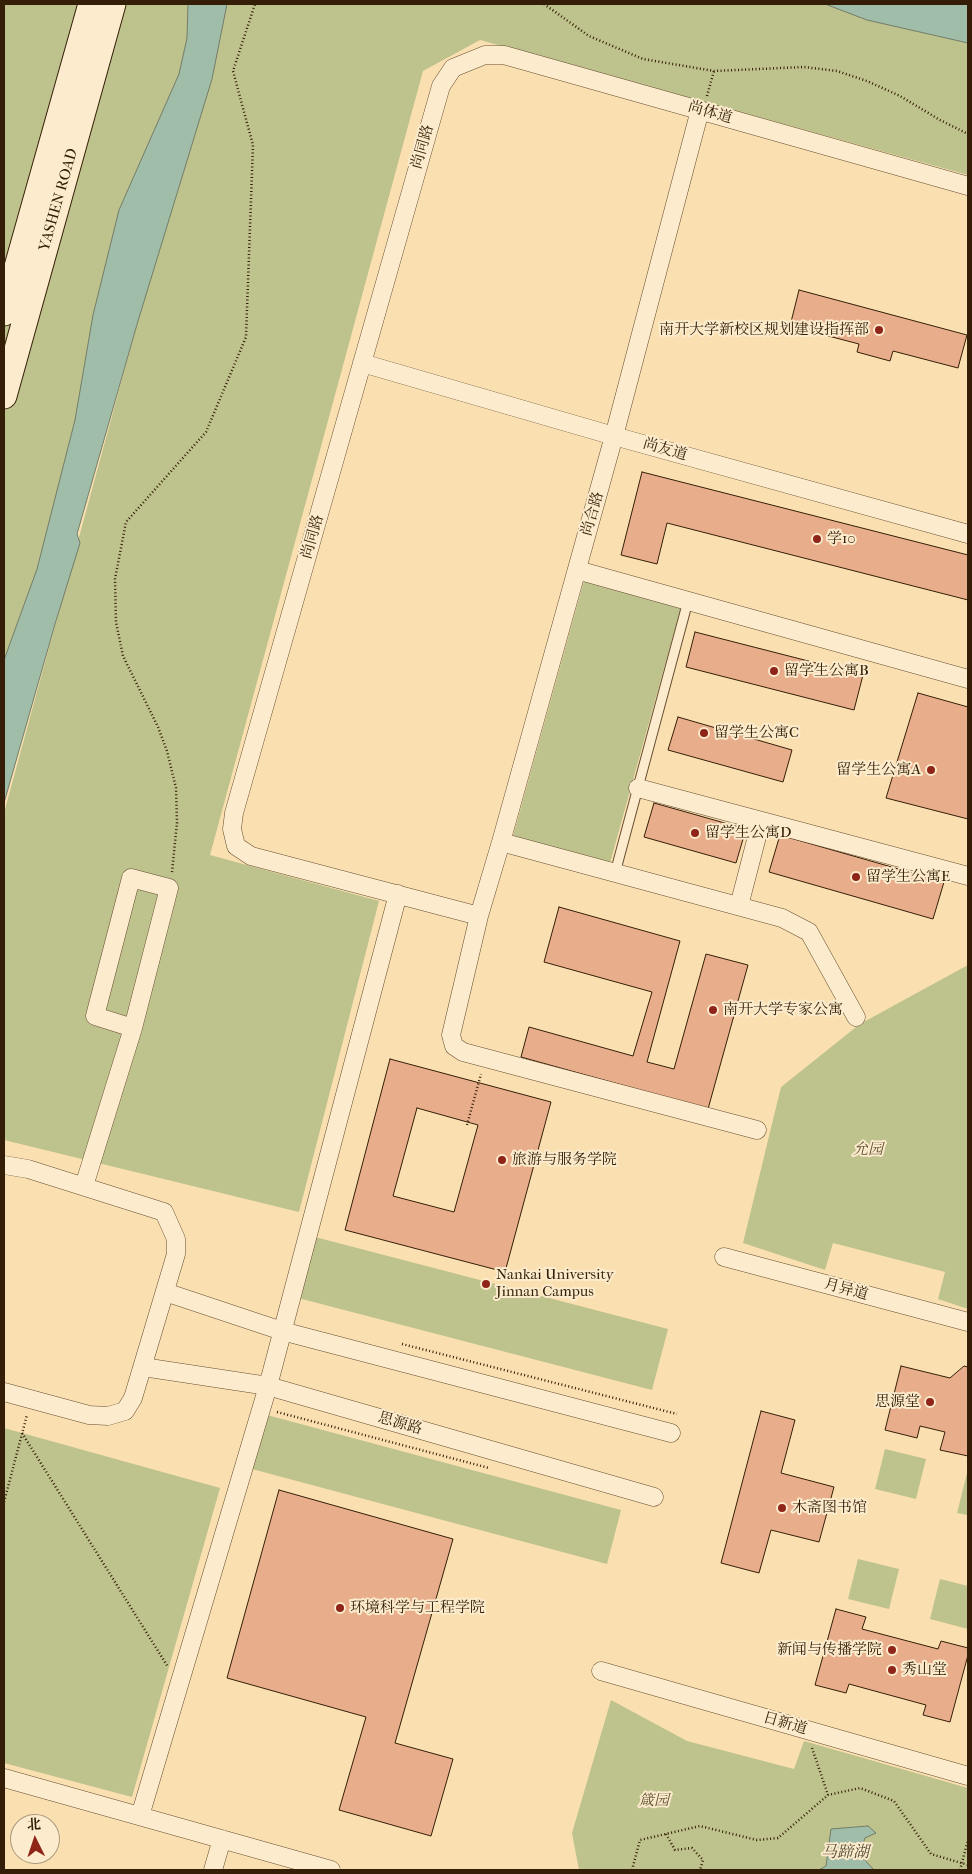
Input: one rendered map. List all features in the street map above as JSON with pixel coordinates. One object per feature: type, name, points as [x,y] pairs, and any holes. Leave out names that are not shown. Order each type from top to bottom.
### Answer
[{"type":"main road","name":"YASHEN ROAD","points":[[4,313],[91,4]]},
{"type":"main road","name":"YASHEN ROAD","points":[[4,396],[114,4]]},
{"type":"street","name":"尚体道","points":[[453,68],[484,55],[504,54],[968,186]]},
{"type":"street","name":"尚同路","points":[[453,68],[441,86],[237,803],[232,829],[236,846],[251,856],[479,916]]},
{"type":"street","name":"尚合路","points":[[485,1058],[463,1052],[454,1046],[451,1035],[479,916],[577,570],[702,111]]},
{"type":"street","name":"尚友道","points":[[362,363],[614,436],[968,534]]},
{"type":"street","points":[[577,570],[968,679]]},
{"type":"street","points":[[638,788],[968,876]]},
{"type":"street","points":[[739,906],[762,821]]},
{"type":"street","points":[[501,842],[782,918],[809,932],[856,1016]]},
{"type":"street","points":[[84,1186],[133,1028],[169,888],[131,878],[94,1016],[133,1028]]},
{"type":"street","points":[[140,1816],[268,1386],[398,894]]},
{"type":"street","points":[[485,1058],[757,1130]]},
{"type":"street","points":[[4,1165],[28,1168],[164,1212],[176,1239],[176,1254],[143,1367],[133,1398],[125,1411],[108,1416],[89,1415],[4,1392]]},
{"type":"street","name":"月异道","points":[[724,1257],[968,1322]]},
{"type":"street","points":[[165,1292],[282,1331],[671,1432]]},
{"type":"street","name":"思源路","points":[[143,1367],[268,1386],[654,1497]]},
{"type":"street","name":"日新道","points":[[601,1671],[968,1776]]},
{"type":"street","points":[[4,1778],[331,1870]]},
{"type":"street","points":[[213,1870],[222,1839]]},
{"type":"lane","points":[[615,873],[688,601]]},
{"type":"path","points":[[169,888],[175,856],[176,788],[167,751],[158,727],[123,656],[116,622],[116,579],[126,522],[206,432],[246,337],[253,144],[234,71],[255,4]]},
{"type":"path","points":[[544,4],[589,36],[643,59],[714,71],[804,67],[837,71],[867,81],[900,96],[968,134]]},
{"type":"path","points":[[702,111],[714,71]]},
{"type":"path","points":[[467,1125],[485,1058]]},
{"type":"path","points":[[401,1344],[677,1414]]},
{"type":"path","points":[[4,1502],[31,1400]]},
{"type":"path","points":[[261,1408],[489,1468]]},
{"type":"path","points":[[22,1434],[179,1686]]},
{"type":"path","points":[[806,1730],[828,1795]]},
{"type":"path","points":[[632,1870],[640,1840],[700,1826],[757,1840],[778,1838],[828,1795],[860,1788],[894,1801],[931,1854],[968,1865]]},
{"type":"path","points":[[666,1834],[675,1850],[692,1848],[703,1860],[700,1870]]},
{"type":"path","points":[[960,1870],[968,1840]]},
{"type":"green space","points":[[4,4],[205,4],[4,722]]},
{"type":"green space","points":[[224,4],[848,4],[968,41],[968,175],[480,40],[423,71],[210,855],[379,901],[299,1212],[4,1140],[4,813]]},
{"type":"green space","points":[[584,581],[681,607],[610,863],[513,836]]},
{"type":"green space","name":"允园","points":[[968,965],[968,1309],[938,1299],[945,1272],[833,1243],[825,1270],[743,1243],[781,1087],[860,1024]]},
{"type":"green space","points":[[315,1237],[668,1329],[652,1390],[298,1298]]},
{"type":"green space","points":[[267,1415],[621,1510],[607,1564],[252,1469]]},
{"type":"green space","points":[[4,1428],[220,1488],[132,1797],[4,1763]]},
{"type":"green space","points":[[885,1449],[926,1459],[916,1499],[875,1489]]},
{"type":"green space","points":[[968,1473],[968,1515],[957,1513]]},
{"type":"green space","points":[[858,1559],[899,1569],[889,1609],[848,1599]]},
{"type":"green space","points":[[940,1579],[968,1586],[968,1629],[930,1619]]},
{"type":"green space","name":"箴园","points":[[611,1700],[687,1741],[794,1769],[804,1741],[968,1788],[968,1870],[579,1870],[572,1833]]},
{"type":"water","points":[[188,4],[227,4],[212,79],[138,321],[77,534],[80,543],[4,803],[4,660],[37,569],[75,420],[93,315],[119,210],[179,74],[187,38]]},
{"type":"water","points":[[825,4],[968,4],[968,43],[867,20]]},
{"type":"water","name":"马蹄湖","points":[[868,1826],[876,1833],[865,1838],[861,1850],[863,1858],[874,1870],[819,1870],[826,1866],[831,1829]]},
{"type":"building","name":"南开大学新校区规划建设指挥部","points":[[799,290],[967,335],[958,368],[893,351],[890,361],[857,352],[859,344],[790,326]]},
{"type":"building","name":"学10","points":[[642,472],[968,555],[968,600],[667,523],[657,564],[621,555]]},
{"type":"building","name":"留学生公寓B","points":[[695,632],[863,675],[854,710],[686,667]]},
{"type":"building","name":"留学生公寓A","points":[[918,693],[968,707],[968,819],[886,798]]},
{"type":"building","name":"留学生公寓C","points":[[678,717],[792,750],[783,782],[668,750]]},
{"type":"building","name":"留学生公寓D","points":[[654,803],[746,829],[736,863],[644,837]]},
{"type":"building","name":"留学生公寓E","points":[[780,835],[944,882],[933,919],[769,872]]},
{"type":"building","name":"南开大学专家公寓","points":[[559,907],[680,941],[647,1062],[674,1069],[706,954],[748,965],[708,1109],[521,1057],[529,1027],[633,1056],[652,992],[544,962]]},
{"type":"building","name":"旅游与服务学院","points":[[390,1059],[551,1102],[505,1272],[345,1230]],"holes":[[[417,1108],[478,1125],[454,1212],[393,1196]]]},
{"type":"building","name":"思源堂","points":[[901,1366],[950,1378],[964,1366],[968,1367],[968,1456],[940,1450],[945,1432],[920,1426],[917,1438],[885,1430]]},
{"type":"building","name":"木斋图书馆","points":[[761,1411],[795,1420],[781,1473],[834,1487],[819,1542],[771,1530],[759,1573],[721,1563]]},
{"type":"building","name":"环境科学与工程学院","points":[[279,1490],[453,1539],[395,1743],[453,1759],[431,1836],[339,1810],[366,1717],[227,1678]]},
{"type":"building","name":"秀山堂","points":[[836,1609],[866,1617],[862,1629],[938,1649],[941,1641],[968,1648],[968,1655],[950,1722],[923,1715],[926,1705],[849,1684],[846,1693],[815,1685]]},
{"type":"place","name":"南开大学新校区规划建设指挥部","points":[[879,330]]},
{"type":"place","name":"学10","points":[[817,539]]},
{"type":"place","name":"留学生公寓B","points":[[774,671]]},
{"type":"place","name":"留学生公寓C","points":[[704,733]]},
{"type":"place","name":"留学生公寓A","points":[[931,770]]},
{"type":"place","name":"留学生公寓D","points":[[695,833]]},
{"type":"place","name":"留学生公寓E","points":[[856,877]]},
{"type":"place","name":"南开大学专家公寓","points":[[713,1010]]},
{"type":"place","name":"旅游与服务学院","points":[[502,1160]]},
{"type":"place","name":"Nankai University Jinnan Campus","points":[[486,1284]]},
{"type":"place","name":"思源堂","points":[[930,1402]]},
{"type":"place","name":"木斋图书馆","points":[[782,1508]]},
{"type":"place","name":"环境科学与工程学院","points":[[340,1608]]},
{"type":"place","name":"新闻与传播学院","points":[[892,1650]]},
{"type":"place","name":"秀山堂","points":[[892,1670]]}]
